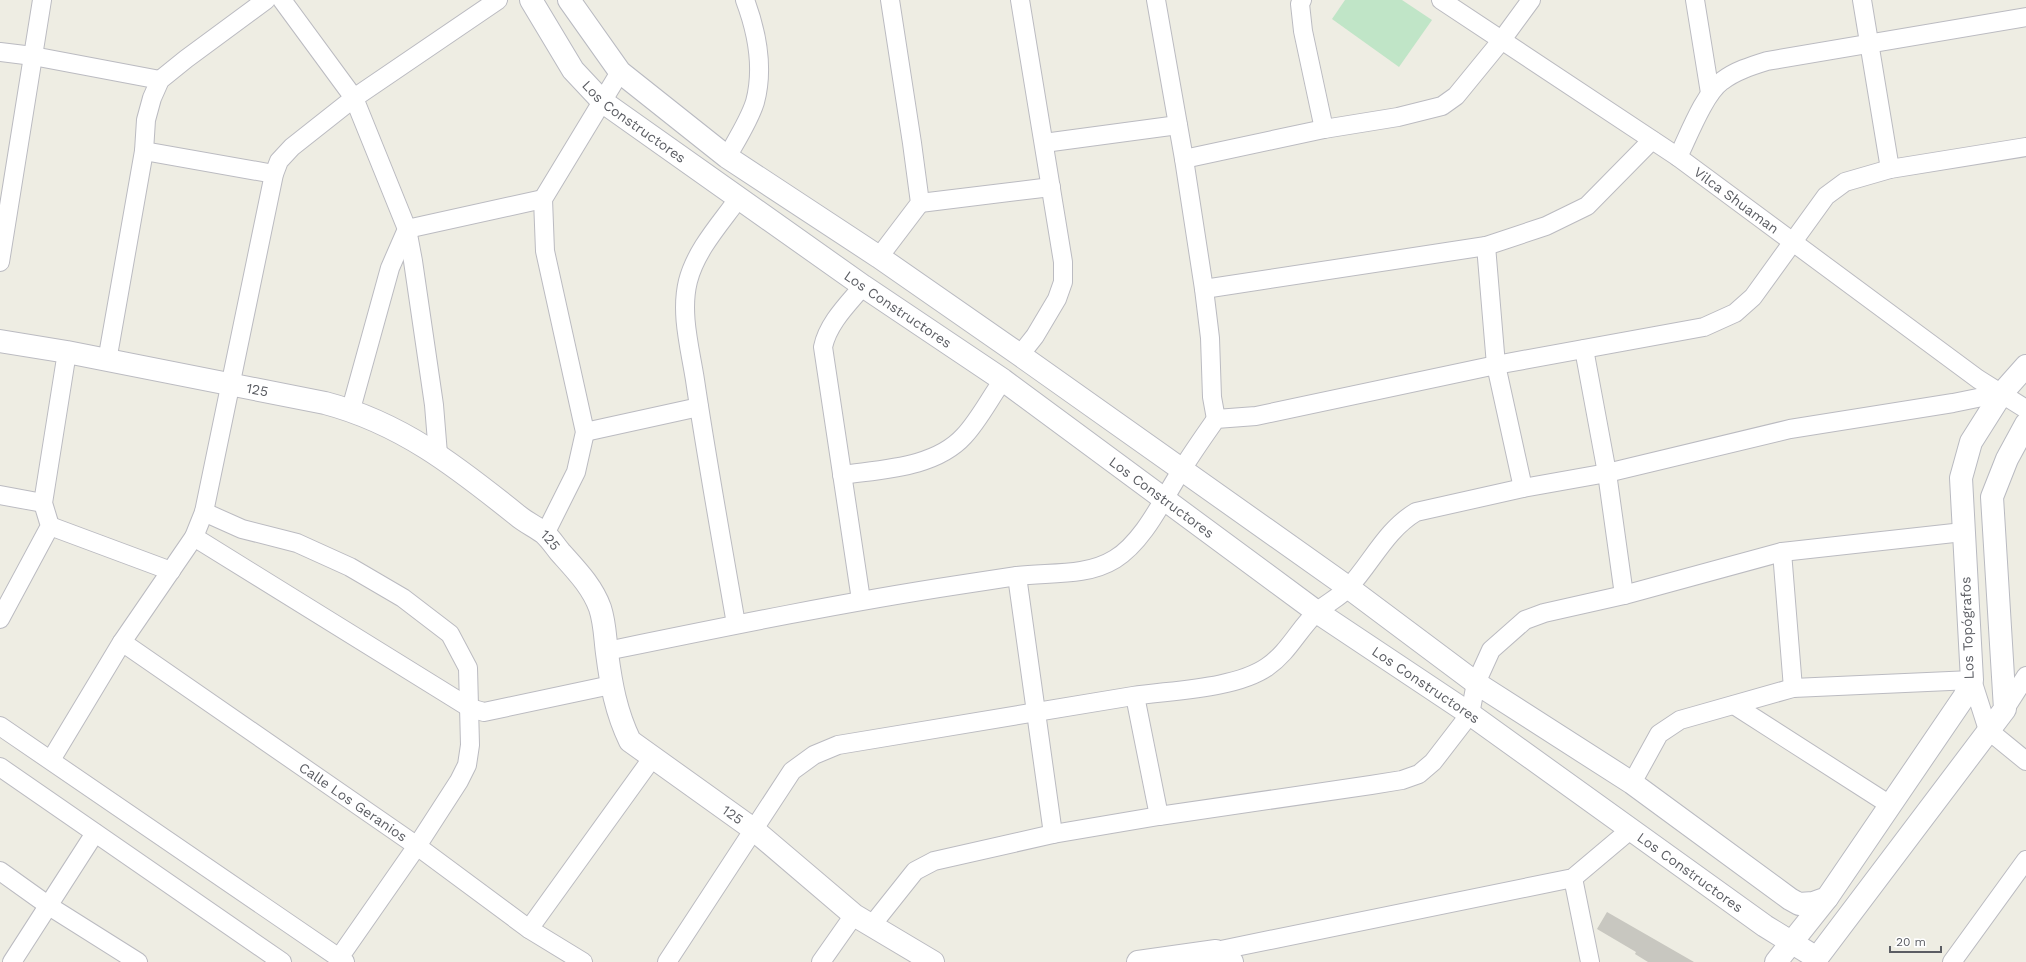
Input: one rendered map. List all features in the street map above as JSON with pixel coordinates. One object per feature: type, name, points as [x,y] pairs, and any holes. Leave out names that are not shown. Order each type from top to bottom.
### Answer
[{"type":"main road","name":"Los Constructores","points":[[531,0],[573,70],[603,102],[863,286],[1003,380],[1317,612],[1470,714],[1630,830],[1760,922],[1819,961]]},
{"type":"main road","name":"Los Constructores","points":[[569,0],[620,72],[727,157],[879,256],[1348,588],[1476,683],[1632,783],[1790,899],[1799,904],[1813,903],[1827,898]]},
{"type":"main road","name":"125","points":[[0,341],[67,352],[351,409],[402,432],[438,454],[465,472],[519,517],[545,534],[590,587],[603,620],[611,686],[620,719],[630,741],[752,830],[863,920],[933,962]]},
{"type":"main road","name":"Los Topógrafos","points":[[1776,962],[1827,898],[1964,697],[1972,680],[1961,478],[1971,442],[2002,393],[2026,366]]},
{"type":"main road","points":[[1819,961],[1988,730],[2005,709],[1992,497],[2007,459],[2026,424]]},
{"type":"main road","points":[[1138,962],[1224,956]]},
{"type":"street","points":[[0,262],[42,0]]},
{"type":"street","points":[[107,361],[144,151],[146,120],[152,98],[160,80],[186,58],[266,0]]},
{"type":"street","points":[[282,0],[354,98],[407,229],[434,405],[438,454]]},
{"type":"street","points":[[51,760],[122,642],[194,537],[204,512],[274,174],[280,161],[292,147],[354,98],[498,0]]},
{"type":"street","points":[[727,157],[755,102],[760,70],[754,24],[745,0]]},
{"type":"street","points":[[890,0],[920,203]]},
{"type":"street","points":[[1020,0],[1063,262],[1063,282],[1049,315],[1020,355]]},
{"type":"street","points":[[607,651],[861,600],[1017,576],[1079,571],[1114,560],[1126,551],[1137,538],[1164,500],[1181,470],[1216,419],[1212,397],[1210,338],[1204,289],[1184,159],[1156,0]]},
{"type":"street","points":[[1302,0],[1300,4],[1303,31],[1324,129]]},
{"type":"street","name":"Vilca Shuaman","points":[[1441,0],[1678,157],[1978,378],[2026,409]]},
{"type":"street","points":[[1184,159],[1324,129],[1398,117],[1442,106],[1456,96],[1501,41],[1530,0]]},
{"type":"street","points":[[1695,0],[1710,93]]},
{"type":"street","points":[[1862,0],[1890,169]]},
{"type":"street","points":[[1678,157],[1710,93],[1721,81],[1741,70],[1767,61],[2026,17]]},
{"type":"street","points":[[0,52],[33,56],[160,80]]},
{"type":"street","points":[[545,534],[576,472],[585,432],[545,250],[543,199],[620,72]]},
{"type":"street","points":[[1044,143],[1178,125]]},
{"type":"street","points":[[1204,289],[1486,246],[1546,226],[1587,206],[1652,140]]},
{"type":"street","points":[[1216,419],[1256,416],[1496,365],[1704,327],[1735,313],[1752,297],[1826,196],[1846,182],[1890,169],[2026,147]]},
{"type":"street","points":[[144,151],[274,174]]},
{"type":"street","points":[[879,256],[920,203],[1051,187]]},
{"type":"street","points":[[407,229],[543,199]]},
{"type":"street","points":[[736,624],[699,407],[686,317],[685,299],[688,282],[702,250],[738,199]]},
{"type":"street","points":[[351,409],[390,268],[407,229]]},
{"type":"street","points":[[1486,246],[1496,365],[1523,488]]},
{"type":"street","points":[[861,600],[823,347],[826,336],[833,324],[863,286]]},
{"type":"street","points":[[1584,349],[1607,473],[1624,595]]},
{"type":"street","points":[[0,619],[50,526],[43,503],[67,352]]},
{"type":"street","points":[[842,475],[911,463],[946,451],[964,436],[1003,380]]},
{"type":"street","points":[[667,962],[792,771],[814,755],[838,745],[1215,684],[1252,674],[1266,668],[1277,660],[1317,612],[1348,588],[1403,520],[1416,512],[1523,488],[1607,473],[1790,429],[1953,403],[2002,393]]},
{"type":"street","points":[[585,432],[699,407]]},
{"type":"street","points":[[0,495],[43,503]]},
{"type":"street","points":[[0,726],[341,961],[459,781],[467,765],[470,745],[468,668],[450,634],[403,598],[350,567],[297,543],[242,529],[204,512]]},
{"type":"street","points":[[50,526],[171,571]]},
{"type":"street","points":[[821,962],[915,871],[934,861],[1053,834],[1159,816],[1402,780],[1419,774],[1437,757],[1470,714],[1476,683],[1491,650],[1525,620],[1544,613],[1624,595],[1782,552],[1963,532]]},
{"type":"street","points":[[194,537],[470,708],[484,712],[611,686]]},
{"type":"street","points":[[1782,552],[1793,688]]},
{"type":"street","points":[[1017,576],[1053,834]]},
{"type":"street","name":"Calle Los Geranios","points":[[122,642],[417,846],[529,928],[583,962]]},
{"type":"street","points":[[2005,709],[2026,676]]},
{"type":"street","points":[[1632,783],[1659,734],[1680,720],[1793,688],[1972,680],[1988,730],[2026,761]]},
{"type":"street","points":[[1135,696],[1159,816]]},
{"type":"street","points":[[1734,705],[1890,805]]},
{"type":"street","points":[[529,928],[653,757]]},
{"type":"street","points":[[0,767],[282,962]]},
{"type":"street","points":[[1224,956],[1572,878],[1630,830]]},
{"type":"street","points":[[12,962],[95,833]]},
{"type":"street","points":[[1952,962],[2026,860]]},
{"type":"street","points":[[0,871],[49,906],[138,962]]},
{"type":"street","points":[[1572,878],[1590,962]]},
{"type":"green space","points":[[1345,0],[1402,0],[1432,20],[1399,67],[1332,19]]},
{"type":"building","points":[[1607,912],[1694,962],[1648,962],[1635,954],[1636,952],[1597,929]]}]
